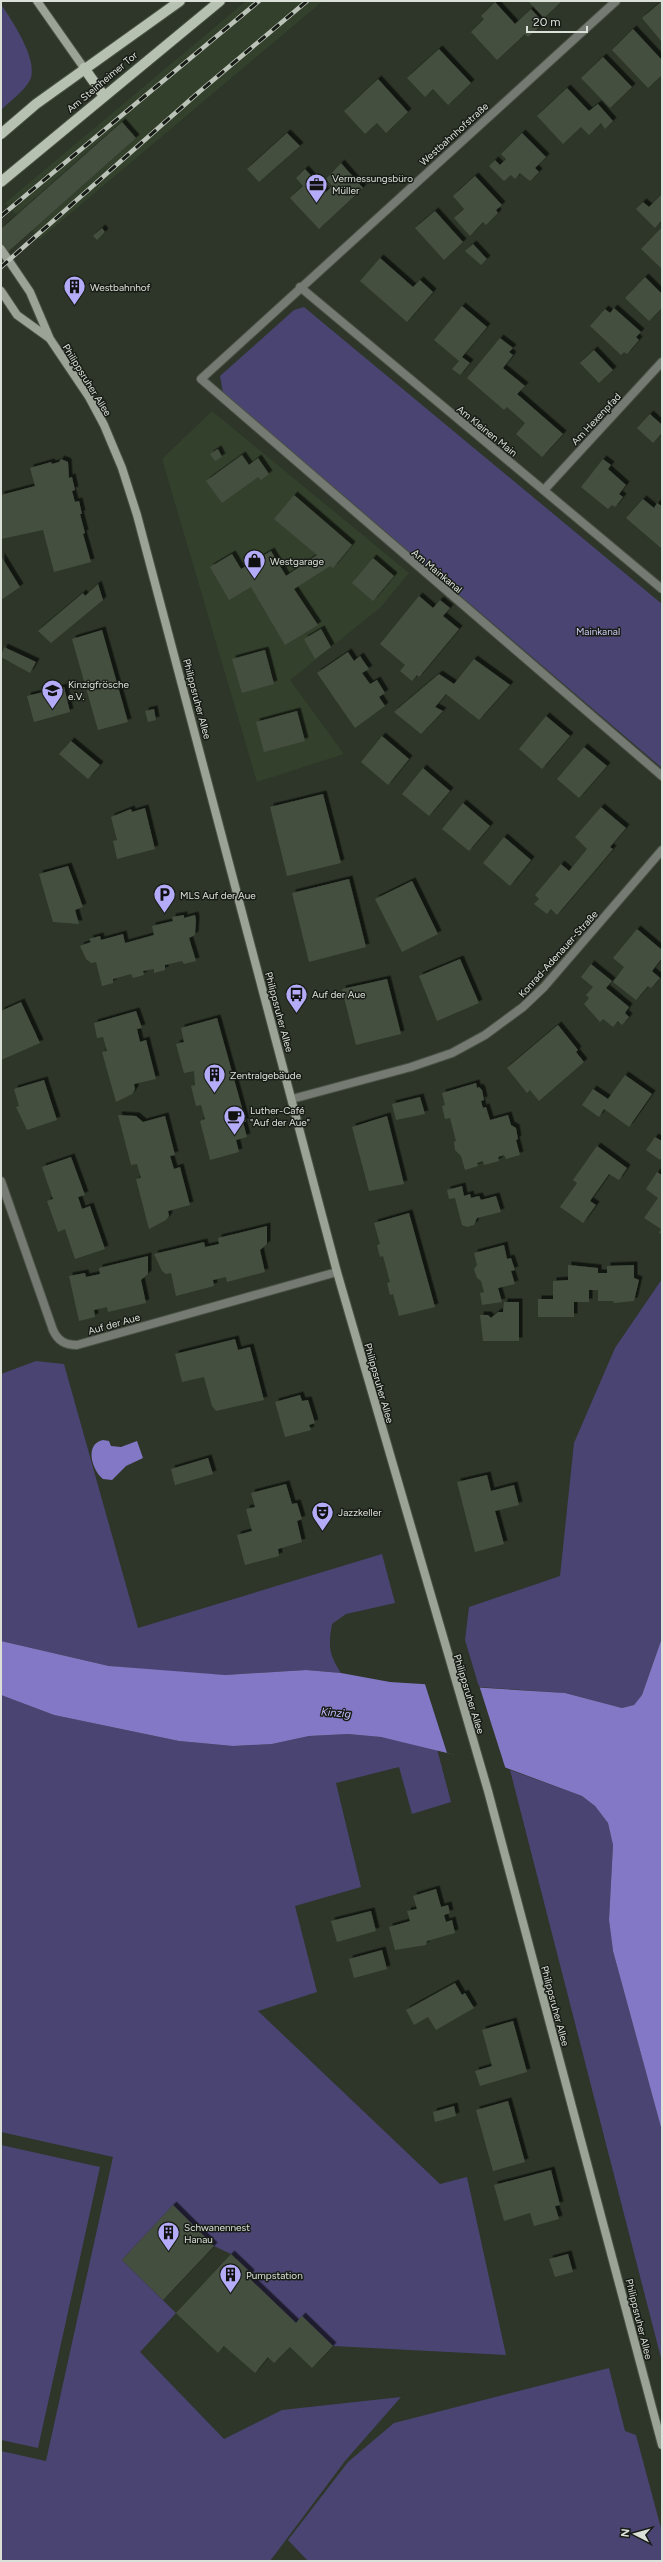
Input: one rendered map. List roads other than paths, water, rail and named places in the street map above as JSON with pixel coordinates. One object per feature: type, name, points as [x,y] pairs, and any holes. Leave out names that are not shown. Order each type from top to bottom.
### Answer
[{"type":"main road","points":[[37,1],[104,96]]},
{"type":"main road","name":"Am Steinheimer Tor","points":[[1,134],[36,104],[84,68],[180,1]]},
{"type":"main road","name":"Am Steinheimer Tor","points":[[1,182],[220,1]]},
{"type":"main road","points":[[1,248],[30,292],[50,339]]},
{"type":"main road","points":[[1,291],[17,315],[50,339]]},
{"type":"main road","name":"Philippsruher Allee","points":[[50,339],[89,397],[104,425],[122,468],[137,515],[337,1272],[488,1791],[662,2445]]},
{"type":"street","name":"Westbahnhofstraße","points":[[201,379],[300,287],[616,1]]},
{"type":"street","name":"Am Kleinen Main","points":[[300,287],[662,589]]},
{"type":"street","name":"Am Hexenpfad","points":[[544,490],[662,362]]},
{"type":"street","name":"Am Mainkanal","points":[[201,379],[662,776]]},
{"type":"street","name":"Konrad-Adenauer-Straße","points":[[292,1099],[435,1060],[485,1035],[523,1007],[544,987],[662,850]]},
{"type":"street","name":"Auf der Aue","points":[[1,1181],[53,1330],[56,1337],[67,1345],[77,1345],[337,1272]]},
{"type":"water","points":[[103,1440],[109,1441],[111,1446],[121,1447],[137,1441],[143,1458],[126,1466],[112,1480],[103,1479],[93,1464],[92,1452],[93,1447],[97,1442]]},
{"type":"water","name":"Kinzig","points":[[662,1638],[662,2131],[613,1951],[609,1920],[613,1845],[608,1823],[595,1806],[582,1796],[501,1766],[381,1737],[348,1734],[309,1736],[272,1744],[233,1746],[179,1741],[54,1715],[1,1695],[1,1641],[109,1666],[225,1675],[306,1670],[341,1673],[390,1682],[565,1693],[622,1708],[634,1705],[642,1695]]},
{"type":"railway","points":[[1,216],[259,1]]},
{"type":"railway","points":[[1,267],[199,92],[307,1]]},
{"type":"place","name":"Vermessungsbüro Müller","points":[[317,204]]},
{"type":"place","name":"Westbahnhof","points":[[74,306]]},
{"type":"place","name":"Westgarage","points":[[254,580]]},
{"type":"place","name":"Kinzigfrösche e.V.","points":[[52,710]]},
{"type":"place","name":"MLS Auf der Aue","points":[[164,914]]},
{"type":"place","name":"Auf der Aue","points":[[296,1014]]},
{"type":"place","name":"Zentralgebäude","points":[[215,1094]]},
{"type":"place","name":"Luther-Café \"Auf der Aue\"","points":[[235,1136]]},
{"type":"place","name":"Jazzkeller","points":[[323,1532]]},
{"type":"place","name":"Schwanennest Hanau","points":[[168,2252]]},
{"type":"place","name":"Pumpstation","points":[[230,2294]]},
{"type":"park label","name":"Mainkanal","points":[[598,631]]}]
